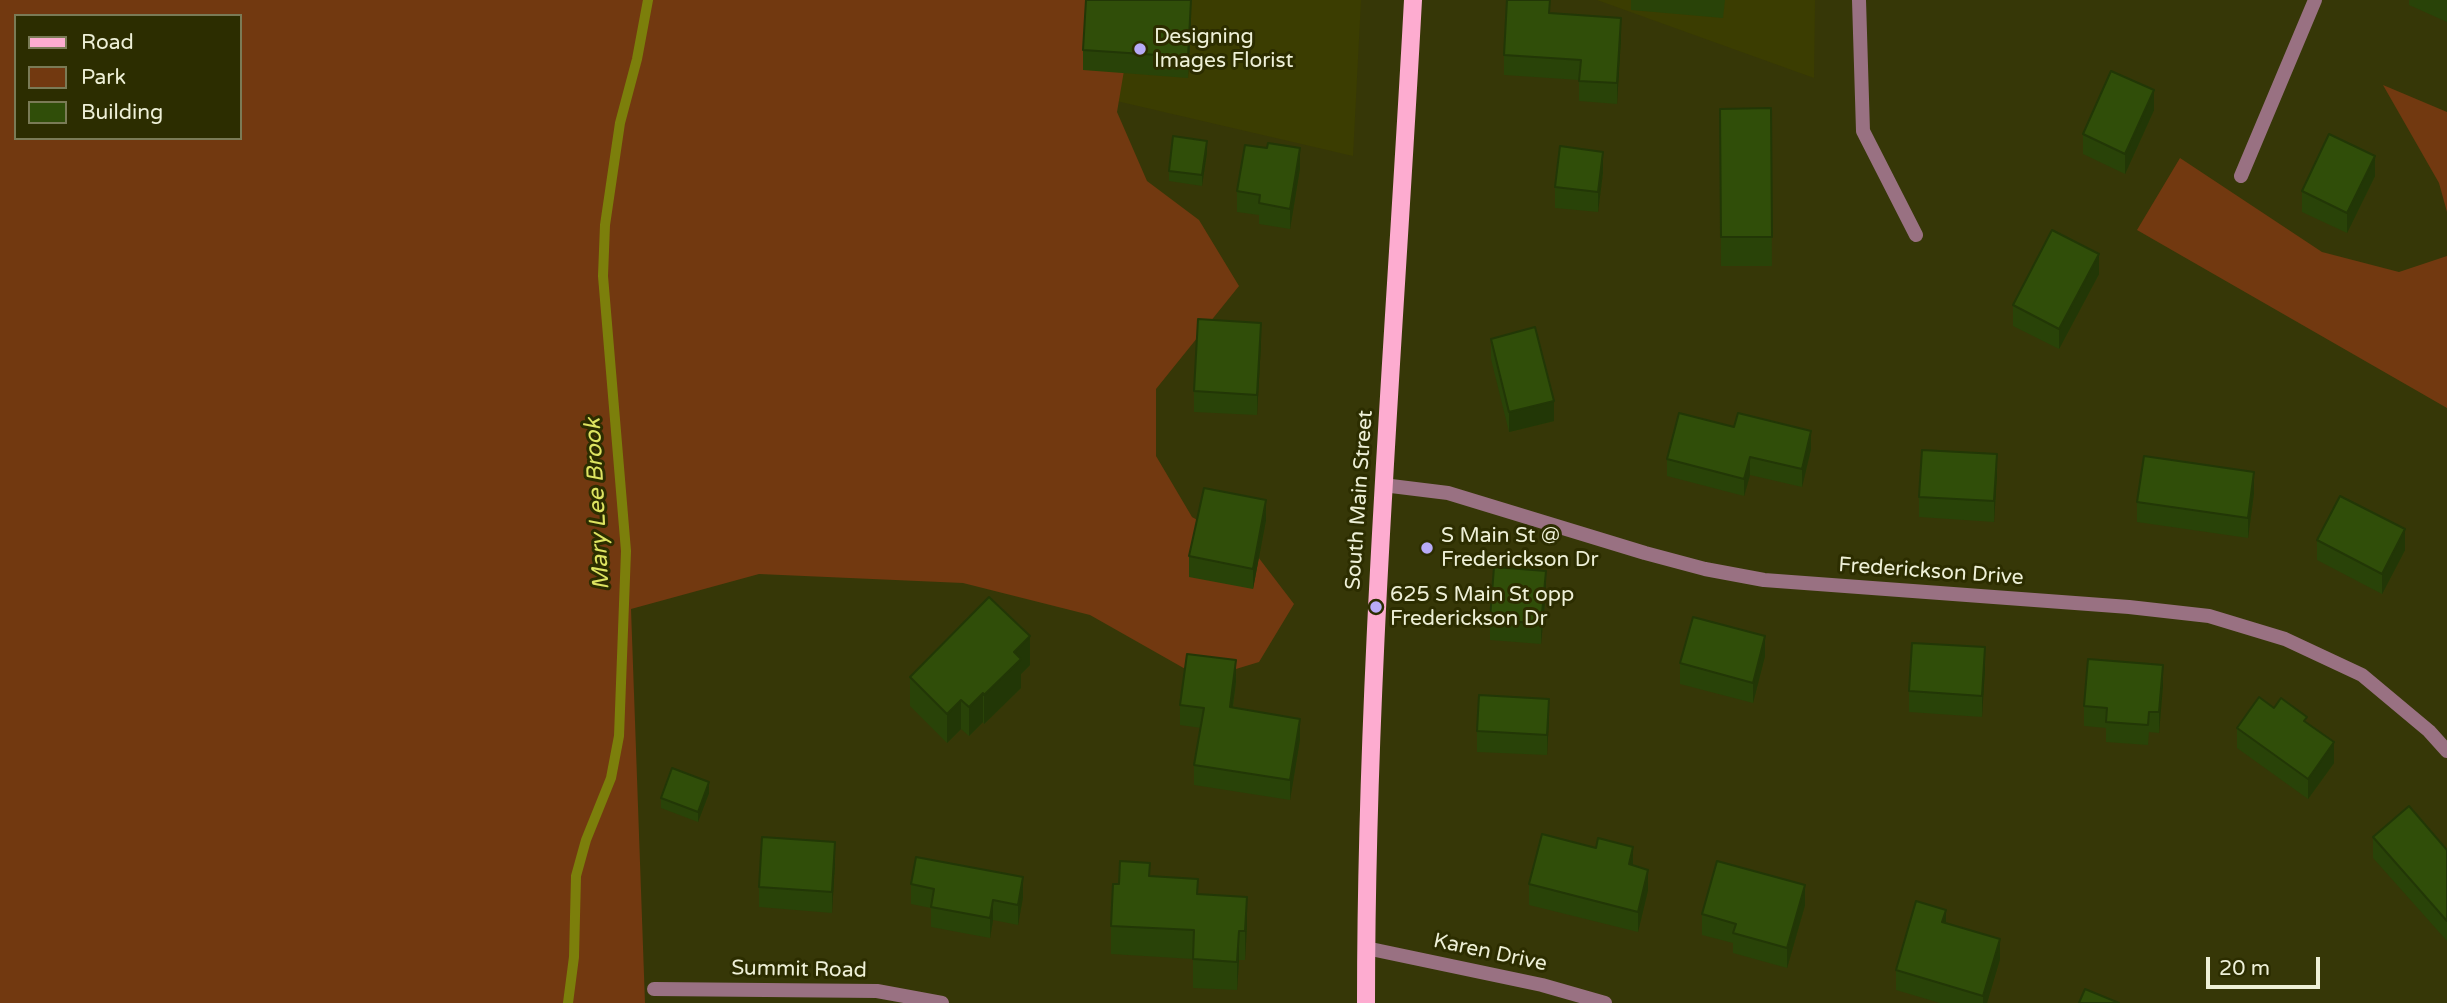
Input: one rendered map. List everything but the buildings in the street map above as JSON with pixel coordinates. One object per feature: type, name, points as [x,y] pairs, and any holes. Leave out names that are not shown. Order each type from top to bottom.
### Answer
[{"type":"main road","name":"South Main Street","points":[[1366,1003],[1372,674],[1413,0]]},
{"type":"street","points":[[1859,0],[1863,131],[1916,235]]},
{"type":"street","points":[[2241,176],[2315,0]]},
{"type":"street","name":"Frederickson Drive","points":[[1383,485],[1448,493],[1645,553],[1704,569],[1764,580],[2129,607],[2209,616],[2285,639],[2362,676],[2429,731],[2447,751]]},
{"type":"street","name":"Karen Drive","points":[[1366,948],[1542,985],[1605,1003]]},
{"type":"street","name":"Summit Road","points":[[654,989],[811,997],[877,991],[942,1003]]},
{"type":"shaded area","points":[[781,0],[1361,0],[1353,156],[777,22]]},
{"type":"shaded area","points":[[1597,0],[1815,0],[1814,78]]},
{"type":"green space","points":[[0,0],[1165,0],[1128,47],[1117,112],[1147,181],[1199,220],[1239,286],[1156,389],[1156,456],[1192,517],[1255,553],[1294,604],[1259,662],[1203,679],[1090,615],[963,583],[759,574],[631,609],[645,1003],[0,1003]]},
{"type":"green space","points":[[2383,85],[2447,112],[2447,212],[2439,183]]},
{"type":"green space","points":[[2180,158],[2322,252],[2399,272],[2447,256],[2447,408],[2137,230]]},
{"type":"waterway","name":"Mary Lee Brook","points":[[568,1003],[574,957],[576,876],[586,840],[611,778],[619,736],[626,551],[603,276],[605,225],[620,123],[637,59],[648,0]]},
{"type":"place","name":"Designing Images Florist","points":[[1140,49]]},
{"type":"place","name":"S Main St @ Frederickson Dr","points":[[1427,548]]},
{"type":"place","name":"625 S Main St opp Frederickson Dr","points":[[1376,607]]}]
